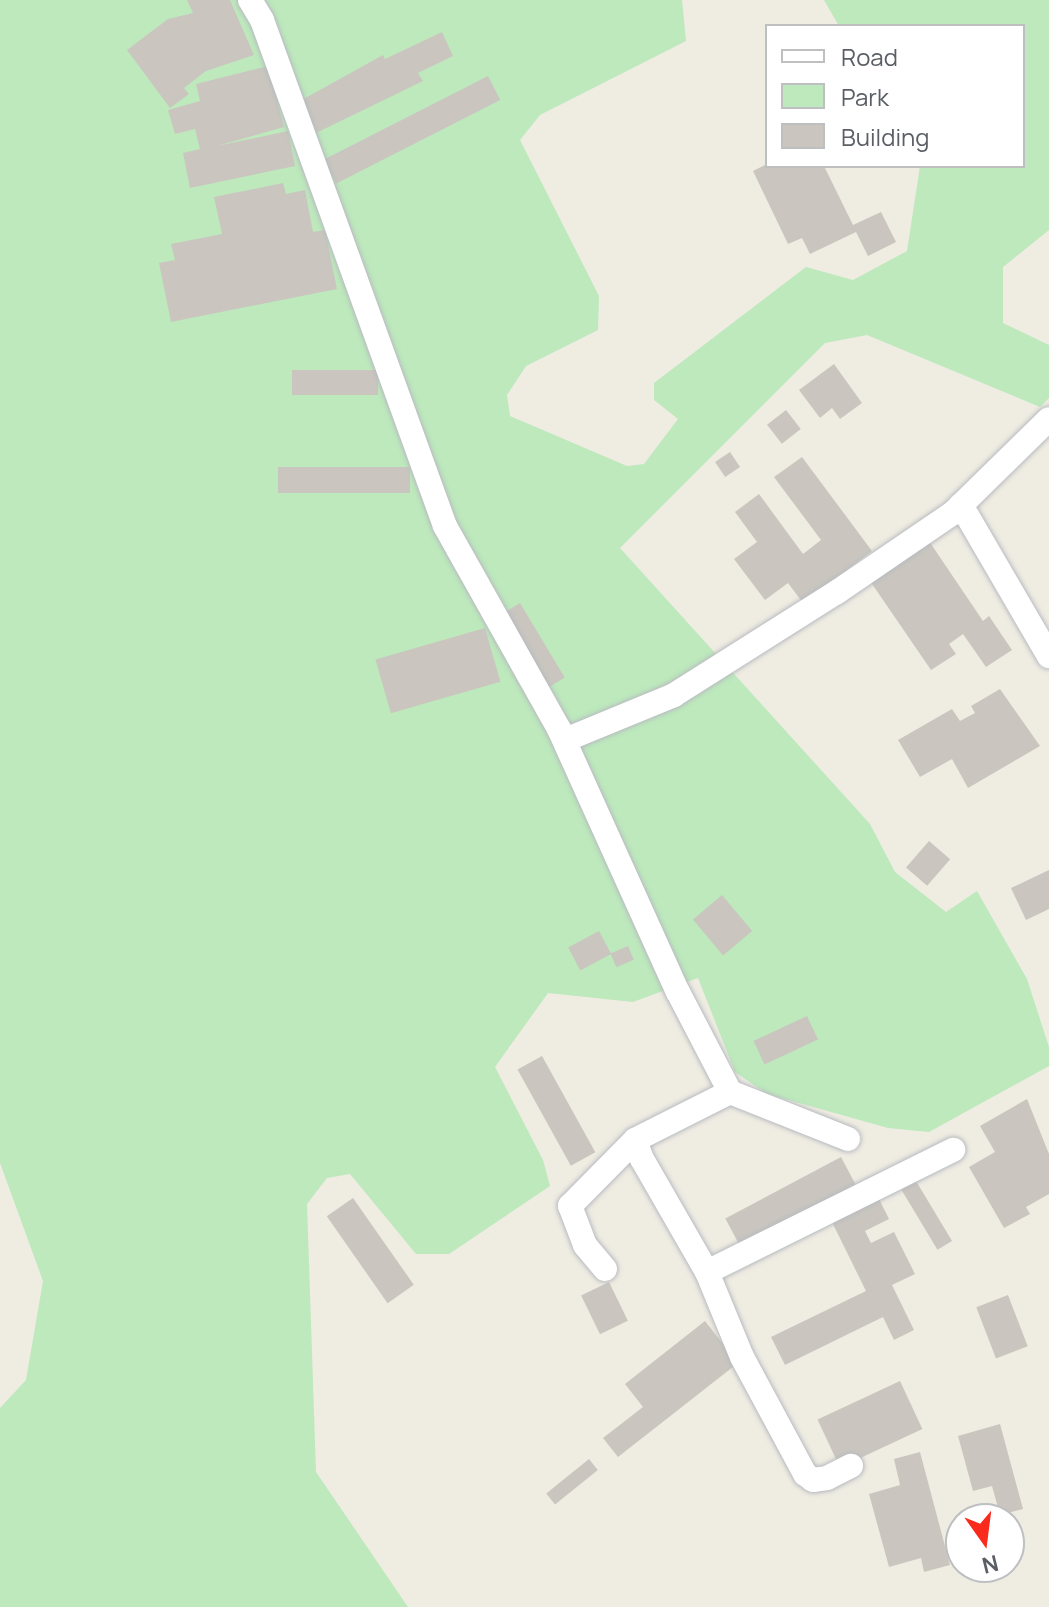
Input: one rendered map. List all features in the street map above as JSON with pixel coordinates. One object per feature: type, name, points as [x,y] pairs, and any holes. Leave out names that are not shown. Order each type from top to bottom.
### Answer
[{"type":"street","points":[[250,0],[262,20],[445,526],[565,740],[678,992],[730,1092],[848,1139]]},
{"type":"street","points":[[565,740],[674,695],[837,592],[961,505],[1049,419]]},
{"type":"street","points":[[961,505],[1049,656]]},
{"type":"street","points":[[605,1269],[585,1245],[570,1206],[635,1140],[730,1092]]},
{"type":"street","points":[[635,1140],[707,1272],[742,1357],[805,1474],[813,1480],[827,1478],[851,1466]]},
{"type":"street","points":[[707,1272],[953,1150]]},
{"type":"green space","points":[[0,0],[682,0],[686,41],[540,115],[520,140],[599,296],[598,330],[526,366],[507,395],[510,416],[627,466],[644,464],[678,419],[654,400],[654,383],[806,267],[853,280],[907,251],[920,168],[1025,168],[1025,24],[838,24],[824,0],[1049,0],[1049,230],[1003,267],[1003,323],[1049,345],[1049,398],[1040,407],[867,335],[825,343],[620,548],[870,824],[895,872],[946,912],[977,891],[1027,979],[1049,1047],[1049,1066],[929,1132],[888,1128],[767,1094],[735,1072],[698,978],[633,1002],[548,993],[495,1067],[543,1160],[550,1186],[449,1254],[416,1254],[350,1174],[327,1178],[307,1204],[316,1472],[408,1607],[0,1607],[0,1408],[26,1380],[43,1281],[0,1163]]},
{"type":"building","points":[[187,0],[230,0],[254,55],[206,71],[184,88],[189,94],[170,108],[127,50],[168,19],[193,13]]},
{"type":"building","points":[[442,32],[453,56],[418,73],[423,81],[316,133],[300,101],[383,55],[385,59]]},
{"type":"building","points":[[268,66],[284,127],[217,146],[288,131],[295,166],[190,188],[183,153],[200,149],[195,129],[175,134],[168,110],[200,101],[196,84]]},
{"type":"building","points":[[488,76],[500,100],[336,184],[324,160]]},
{"type":"building","points":[[765,165],[765,168],[825,168],[853,225],[881,212],[896,242],[868,256],[856,232],[810,254],[802,238],[788,244],[753,171]]},
{"type":"building","points":[[283,183],[286,194],[305,190],[313,232],[325,230],[337,289],[171,322],[159,263],[175,260],[171,244],[222,234],[214,197]]},
{"type":"building","points":[[834,364],[862,403],[840,419],[832,408],[820,418],[799,390]]},
{"type":"building","points":[[292,370],[378,370],[378,395],[292,395]]},
{"type":"building","points":[[786,410],[801,429],[782,444],[767,425]]},
{"type":"building","points":[[730,452],[740,467],[725,477],[715,462]]},
{"type":"building","points":[[802,457],[872,551],[803,603],[788,583],[765,600],[734,559],[757,542],[735,512],[759,494],[803,554],[821,540],[774,477]]},
{"type":"building","points":[[278,467],[410,467],[410,493],[278,493]]},
{"type":"building","points":[[929,541],[983,621],[989,616],[1012,650],[986,667],[963,634],[949,644],[956,654],[931,670],[870,581]]},
{"type":"building","points":[[520,603],[565,678],[543,690],[499,616]]},
{"type":"building","points":[[485,628],[500,682],[391,713],[375,659]]},
{"type":"building","points":[[1000,689],[1040,746],[968,788],[952,759],[920,777],[898,740],[952,709],[960,721],[975,713],[971,706]]},
{"type":"building","points":[[929,841],[950,859],[927,886],[906,867]]},
{"type":"building","points":[[1049,870],[1049,909],[1026,920],[1011,888]]},
{"type":"building","points":[[722,895],[752,931],[723,955],[693,919]]},
{"type":"building","points":[[599,931],[611,954],[580,970],[568,947]]},
{"type":"building","points":[[628,946],[634,960],[616,967],[611,953]]},
{"type":"building","points":[[807,1016],[818,1040],[765,1064],[754,1041]]},
{"type":"building","points":[[542,1056],[595,1152],[571,1166],[518,1070]]},
{"type":"building","points":[[1027,1099],[1049,1154],[1049,1194],[1026,1207],[1030,1214],[1004,1228],[969,1167],[995,1152],[980,1126]]},
{"type":"building","points":[[841,1157],[858,1189],[742,1250],[725,1219]]},
{"type":"building","points":[[916,1181],[952,1241],[937,1250],[901,1190]]},
{"type":"building","points":[[876,1193],[889,1219],[865,1231],[871,1243],[894,1232],[915,1274],[892,1285],[914,1330],[894,1340],[883,1317],[785,1365],[771,1337],[866,1291],[829,1216]]},
{"type":"building","points":[[353,1198],[414,1285],[388,1303],[327,1216]]},
{"type":"building","points":[[609,1282],[628,1321],[600,1334],[581,1296]]},
{"type":"building","points":[[1008,1295],[1028,1346],[996,1359],[976,1307]]},
{"type":"building","points":[[705,1321],[738,1363],[618,1457],[603,1438],[643,1407],[625,1384]]},
{"type":"building","points":[[900,1381],[922,1429],[840,1467],[818,1419]]},
{"type":"building","points":[[1000,1424],[1021,1503],[997,1503],[992,1486],[973,1491],[958,1436]]},
{"type":"building","points":[[920,1452],[945,1546],[945,1566],[924,1572],[921,1558],[889,1567],[869,1494],[900,1485],[894,1459]]},
{"type":"building","points":[[589,1459],[598,1470],[555,1504],[546,1494]]}]
